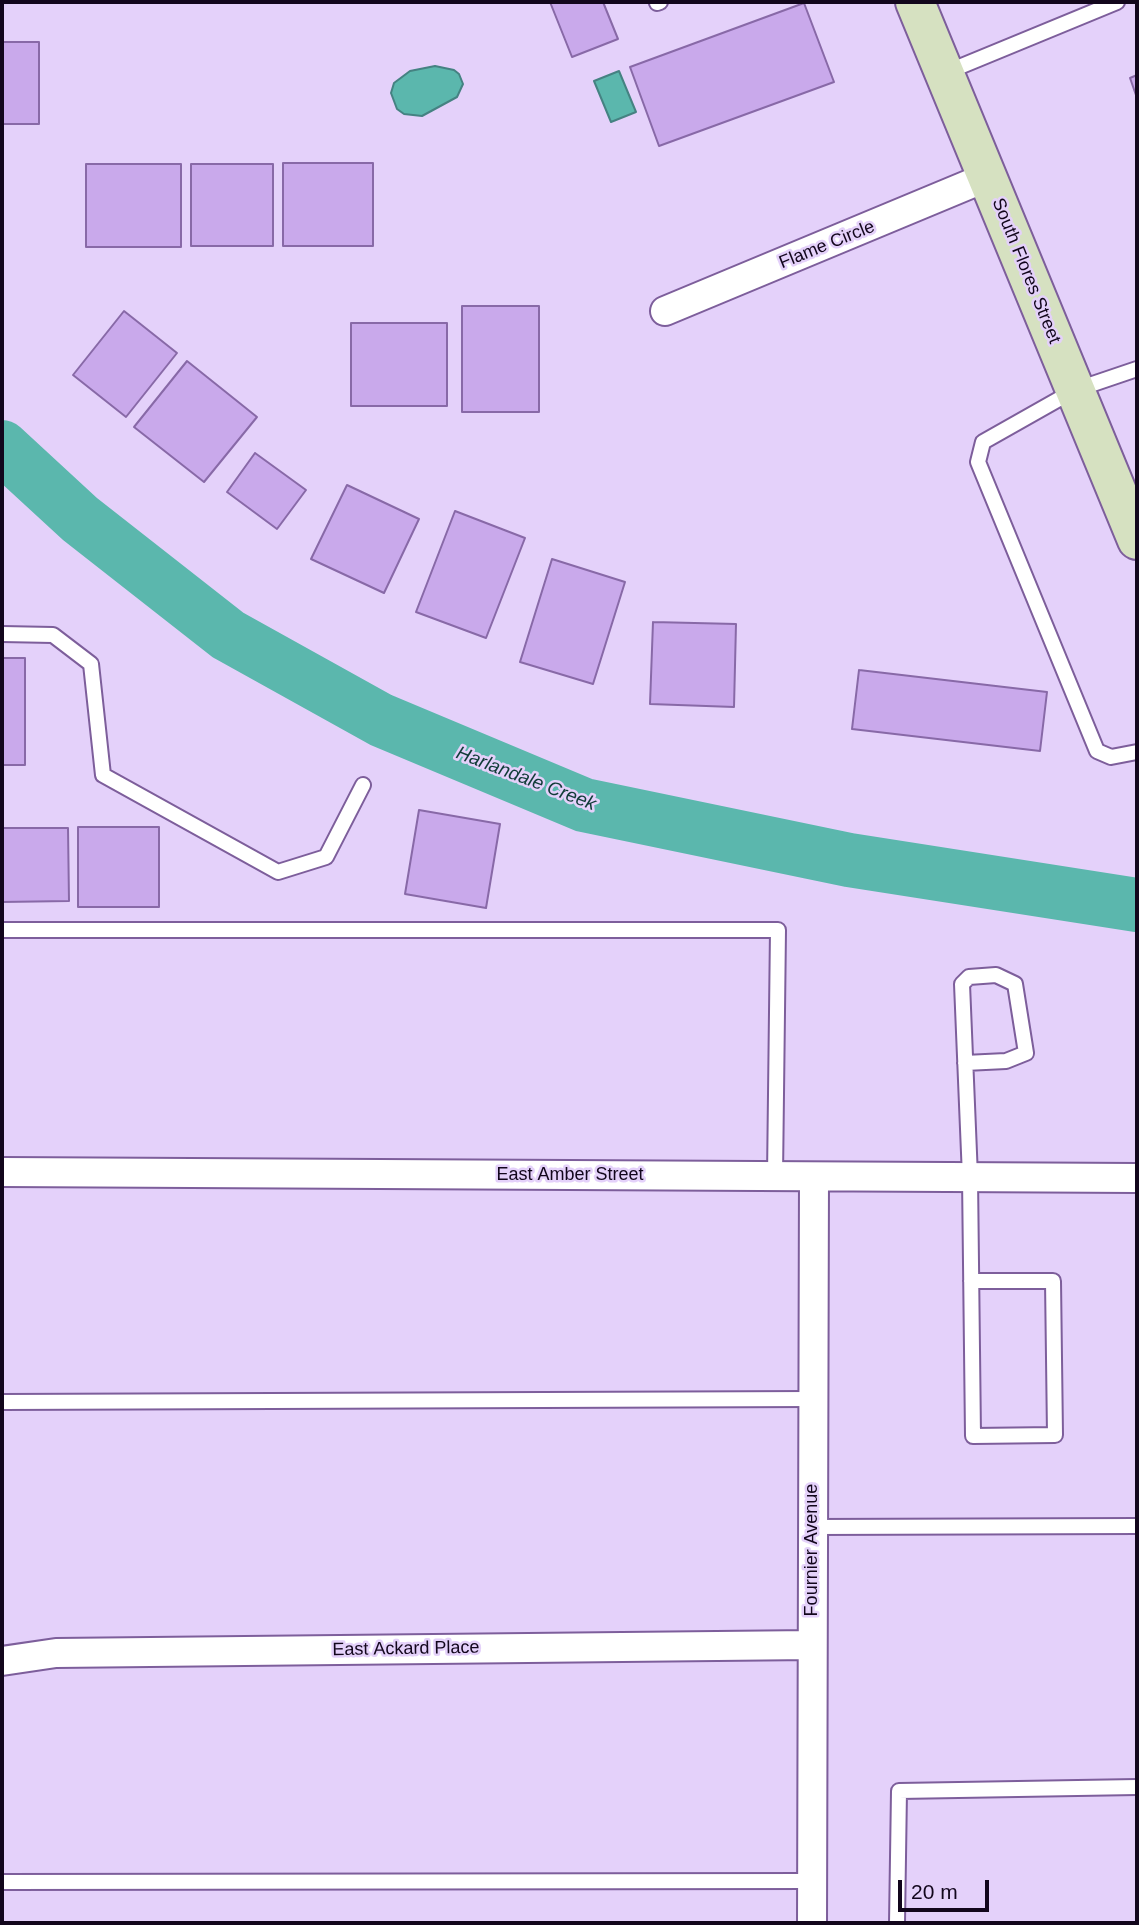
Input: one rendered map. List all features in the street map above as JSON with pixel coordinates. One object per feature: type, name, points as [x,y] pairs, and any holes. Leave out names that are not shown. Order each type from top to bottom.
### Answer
[{"type":"main road","name":"South Flores Street","points":[[915,2],[1137,540]]},
{"type":"street","name":"Flame Circle","points":[[665,311],[987,177]]},
{"type":"street","name":"East Amber Street","points":[[2,1172],[1137,1178]]},
{"type":"street","name":"Fournier Avenue","points":[[812,1923],[814,1177]]},
{"type":"street","name":"East Ackard Place","points":[[2,1661],[56,1653],[811,1645]]},
{"type":"lane","points":[[945,73],[1117,2]]},
{"type":"lane","points":[[1137,369],[1075,390],[983,442],[978,462],[1097,751],[1111,757],[1137,752]]},
{"type":"lane","points":[[2,634],[53,635],[91,664],[103,775],[278,872],[326,858],[363,785]]},
{"type":"lane","points":[[2,930],[778,930],[775,1176]]},
{"type":"lane","points":[[965,1063],[1006,1061],[1026,1053],[1015,984],[996,975],[969,977],[962,984],[965,1063],[970,1177],[971,1281],[973,1436],[1055,1435],[1053,1281],[971,1281]]},
{"type":"lane","points":[[2,1402],[813,1399]]},
{"type":"lane","points":[[813,1527],[1137,1526]]},
{"type":"lane","points":[[897,1923],[899,1791],[1137,1787]]},
{"type":"lane","points":[[2,1882],[812,1881]]},
{"type":"shaded area","points":[[435,66],[454,70],[459,74],[463,84],[457,97],[422,116],[404,114],[397,109],[391,93],[394,83],[410,71]]},
{"type":"shaded area","points":[[619,71],[636,112],[611,122],[594,81]]},
{"type":"building","points":[[550,2],[603,2],[618,39],[572,57]]},
{"type":"building","points":[[804,3],[834,82],[659,146],[630,67]]},
{"type":"building","points":[[2,42],[39,42],[39,124],[2,124]]},
{"type":"building","points":[[1137,75],[1137,98],[1130,78]]},
{"type":"building","points":[[283,163],[373,163],[373,246],[283,246]]},
{"type":"building","points":[[86,164],[181,164],[181,247],[86,247]]},
{"type":"building","points":[[191,164],[273,164],[273,246],[191,246]]},
{"type":"building","points":[[462,306],[539,306],[539,412],[462,412]]},
{"type":"building","points":[[124,311],[177,353],[126,417],[73,375]]},
{"type":"building","points":[[351,323],[447,323],[447,406],[351,406]]},
{"type":"building","points":[[187,361],[257,417],[204,482],[134,427]]},
{"type":"building","points":[[255,453],[306,490],[277,529],[227,492]]},
{"type":"building","points":[[347,485],[419,519],[384,593],[311,559]]},
{"type":"building","points":[[455,511],[525,538],[486,638],[416,612]]},
{"type":"building","points":[[552,559],[625,582],[593,684],[520,662]]},
{"type":"building","points":[[653,622],[736,624],[734,707],[650,704]]},
{"type":"building","points":[[2,658],[25,658],[25,765],[2,765]]},
{"type":"building","points":[[859,670],[1047,692],[1040,751],[852,729]]},
{"type":"building","points":[[419,810],[500,824],[486,908],[405,894]]},
{"type":"building","points":[[78,827],[159,827],[159,907],[78,907]]},
{"type":"building","points":[[2,828],[68,828],[69,901],[2,902]]},
{"type":"waterway","name":"Harlandale Creek","points":[[2,447],[80,519],[228,635],[381,720],[584,805],[849,860],[1137,905]]}]
